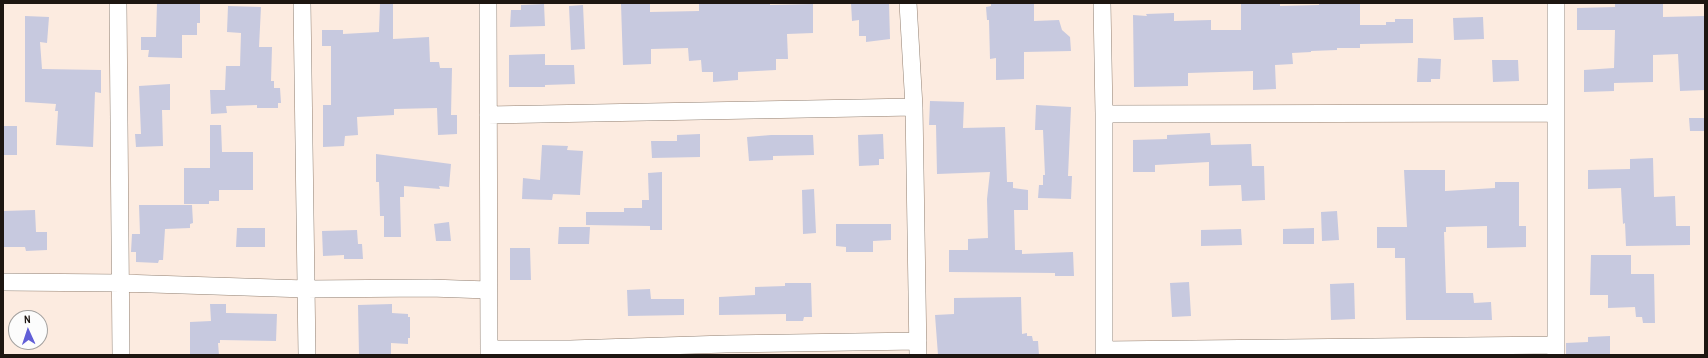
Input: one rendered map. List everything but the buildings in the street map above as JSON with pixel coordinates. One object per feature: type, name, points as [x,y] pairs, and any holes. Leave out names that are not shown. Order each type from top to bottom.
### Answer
[{"type":"street","points":[[118,3],[121,355]]},
{"type":"street","points":[[302,3],[307,355]]},
{"type":"street","points":[[488,3],[489,352],[570,349],[918,348],[914,108],[908,3]]},
{"type":"street","points":[[1102,3],[1104,114],[1104,353],[1556,350],[1556,3]]},
{"type":"street","points":[[488,115],[914,108]]},
{"type":"street","points":[[1104,114],[1555,113]]},
{"type":"street","points":[[3,282],[121,282],[306,289],[430,288],[488,290]]}]
